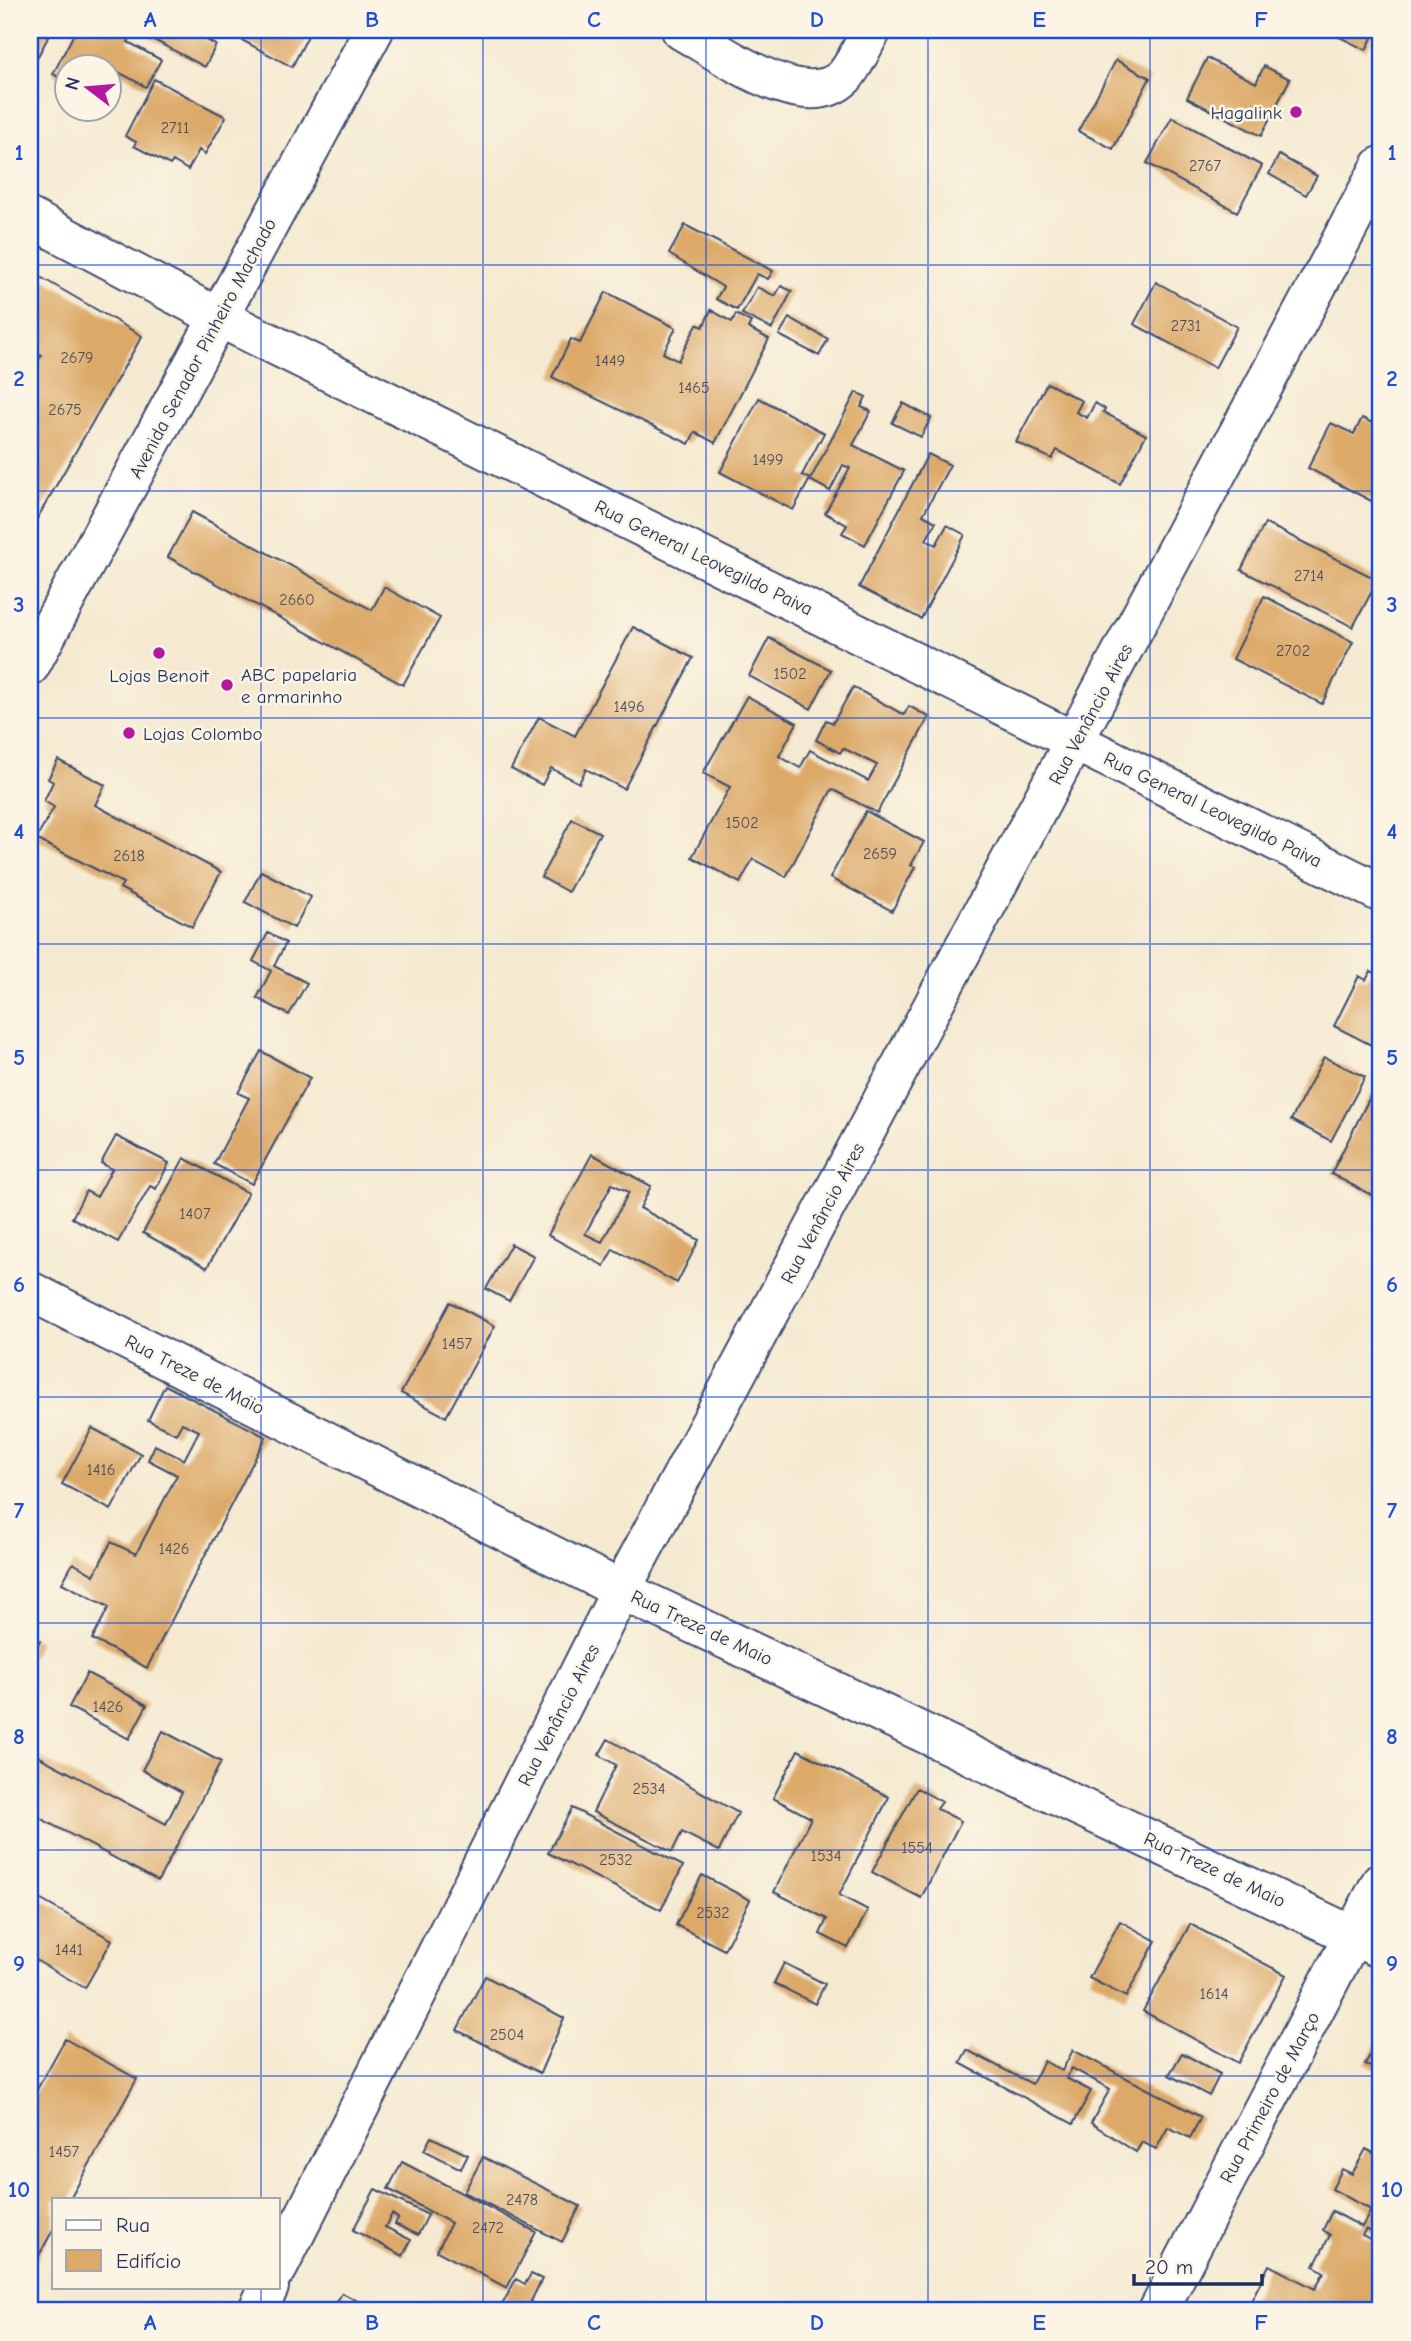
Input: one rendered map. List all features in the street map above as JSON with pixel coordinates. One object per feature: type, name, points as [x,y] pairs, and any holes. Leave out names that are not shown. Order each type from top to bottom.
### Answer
[{"type":"street","name":"Avenida Senador Pinheiro Machado","points":[[30,666],[374,30]]},
{"type":"street","points":[[681,30],[770,80],[813,92],[843,78],[872,30]]},
{"type":"street","name":"Rua Venâncio Aires","points":[[280,2264],[621,1590],[1381,166]]},
{"type":"street","name":"Rua General Leovegildo Paiva","points":[[30,218],[218,317],[1381,893]]},
{"type":"street","name":"Rua Treze de Maio","points":[[30,1291],[621,1590],[1367,1942]]},
{"type":"street","name":"Rua Primeiro de Março","points":[[1158,2311],[1367,1942],[1381,1882]]},
{"type":"street","points":[[257,2311],[268,2288]]},
{"type":"building","points":[[30,30],[52,30],[30,71]]},
{"type":"building","points":[[76,30],[134,30],[128,42],[161,60],[146,87],[122,74],[122,52],[64,52]]},
{"type":"building","points":[[135,30],[188,30],[216,45],[205,67]]},
{"type":"building","points":[[223,30],[311,30],[292,67]]},
{"type":"building","points":[[1325,30],[1376,30],[1366,50]]},
{"type":"building","points":[[1207,58],[1256,83],[1264,66],[1290,79],[1261,136],[1187,98]]},
{"type":"building","points":[[1116,60],[1150,78],[1113,149],[1078,131]]},
{"type":"building","points":[[154,79],[226,117],[205,154],[199,150],[188,170],[173,161],[170,165],[134,146],[136,142],[125,136]]},
{"type":"building","points":[[1172,117],[1262,166],[1237,212],[1147,163]]},
{"type":"building","points":[[1279,155],[1317,176],[1306,195],[1269,174]]},
{"type":"building","points":[[685,225],[773,271],[768,279],[757,274],[737,310],[716,299],[723,287],[669,254]]},
{"type":"building","points":[[30,271],[142,336],[30,531],[30,356],[38,361],[42,355],[30,348]]},
{"type":"building","points":[[1156,282],[1237,327],[1215,368],[1134,324]]},
{"type":"building","points":[[781,286],[792,291],[772,329],[742,314],[757,287],[775,296]]},
{"type":"building","points":[[606,292],[676,328],[663,353],[678,361],[697,324],[703,327],[711,310],[732,322],[736,314],[751,322],[748,328],[769,339],[715,443],[695,432],[689,444],[552,377],[571,339],[580,343]]},
{"type":"building","points":[[789,318],[828,339],[819,356],[779,335]]},
{"type":"building","points":[[1047,383],[1082,401],[1076,412],[1087,418],[1095,403],[1105,409],[1103,412],[1146,435],[1120,484],[1057,450],[1052,459],[1016,442]]},
{"type":"building","points":[[856,392],[866,397],[861,407],[871,411],[853,445],[904,471],[865,545],[842,533],[847,525],[825,513],[850,468],[843,465],[830,491],[810,480]]},
{"type":"building","points":[[759,398],[824,433],[802,475],[810,479],[793,510],[720,472]]},
{"type":"building","points":[[903,403],[931,418],[921,437],[892,423]]},
{"type":"building","points":[[1362,418],[1381,427],[1381,465],[1377,473],[1381,475],[1381,506],[1308,468],[1331,423],[1354,434]]},
{"type":"building","points":[[928,454],[950,465],[923,515],[936,522],[926,540],[936,545],[947,525],[965,535],[921,619],[859,587]]},
{"type":"building","points":[[192,512],[372,610],[384,587],[440,618],[403,685],[168,557]]},
{"type":"building","points":[[1265,523],[1378,580],[1353,627],[1241,570]]},
{"type":"building","points":[[1264,596],[1353,642],[1322,704],[1233,659]]},
{"type":"building","points":[[633,627],[693,658],[624,789],[586,769],[579,783],[551,768],[542,785],[511,769],[539,717],[575,736]]},
{"type":"building","points":[[769,638],[831,670],[811,709],[749,676]]},
{"type":"building","points":[[853,687],[904,715],[909,706],[929,717],[877,813],[832,789],[786,877],[753,859],[740,883],[692,857],[730,787],[703,773],[747,696],[797,723],[779,756],[800,768],[810,750],[868,781],[877,765],[843,748],[840,753],[816,740],[826,720],[833,723]]},
{"type":"building","points":[[58,760],[105,785],[95,805],[221,872],[192,927],[120,888],[123,883],[36,839],[54,807],[44,801],[53,782],[48,779]]},
{"type":"building","points":[[866,811],[924,842],[911,865],[915,867],[892,911],[830,878]]},
{"type":"building","points":[[572,819],[600,833],[568,892],[541,877]]},
{"type":"building","points":[[261,871],[311,897],[294,928],[245,902]]},
{"type":"building","points":[[268,933],[286,943],[274,966],[307,983],[289,1015],[257,998],[271,971],[253,961]]},
{"type":"building","points":[[1371,971],[1381,976],[1381,1027],[1371,1045],[1334,1026],[1359,976],[1366,980]]},
{"type":"building","points":[[261,1051],[310,1078],[252,1184],[214,1164],[249,1098],[238,1093]]},
{"type":"building","points":[[1324,1057],[1365,1077],[1331,1141],[1291,1120]]},
{"type":"building","points":[[1376,1085],[1381,1088],[1375,1108],[1381,1111],[1378,1136],[1381,1138],[1381,1200],[1331,1174]]},
{"type":"building","points":[[116,1136],[169,1163],[156,1189],[150,1186],[118,1242],[72,1218],[86,1191],[97,1197],[112,1169],[101,1163]]},
{"type":"building","points":[[592,1154],[651,1186],[640,1208],[699,1240],[677,1283],[613,1249],[604,1266],[548,1235]],"holes":[[[612,1184],[629,1192],[602,1242],[585,1234]]]},
{"type":"building","points":[[184,1158],[248,1193],[207,1268],[143,1233]]},
{"type":"building","points":[[511,1244],[534,1256],[509,1301],[486,1289]]},
{"type":"building","points":[[450,1302],[495,1326],[446,1417],[401,1393]]},
{"type":"building","points":[[165,1385],[266,1437],[147,1668],[92,1639],[109,1607],[62,1583],[73,1563],[94,1575],[111,1542],[136,1554],[177,1475],[148,1460],[155,1445],[184,1460],[199,1431],[182,1423],[176,1434],[148,1420]]},
{"type":"building","points":[[92,1428],[141,1454],[111,1510],[62,1484]]},
{"type":"building","points":[[30,1636],[40,1641],[30,1660]]},
{"type":"building","points":[[87,1673],[147,1705],[129,1739],[69,1707]]},
{"type":"building","points":[[163,1731],[221,1762],[158,1881],[30,1813],[30,1752],[166,1824],[182,1792],[142,1770]]},
{"type":"building","points":[[608,1739],[738,1813],[719,1851],[682,1832],[672,1852],[593,1812],[616,1765],[599,1755]]},
{"type":"building","points":[[798,1750],[889,1797],[839,1895],[868,1910],[848,1948],[820,1934],[827,1919],[774,1892],[811,1818],[773,1798]]},
{"type":"building","points":[[917,1788],[942,1802],[937,1809],[961,1821],[921,1898],[872,1872]]},
{"type":"building","points":[[572,1808],[683,1866],[661,1910],[548,1853]]},
{"type":"building","points":[[702,1875],[750,1900],[724,1950],[676,1925]]},
{"type":"building","points":[[34,1896],[112,1940],[85,1988],[30,1957],[30,1903]]},
{"type":"building","points":[[1120,1921],[1156,1941],[1126,1997],[1089,1978]]},
{"type":"building","points":[[1190,1924],[1286,1975],[1238,2063],[1143,2011]]},
{"type":"building","points":[[784,1963],[825,1984],[815,2004],[774,1983]]},
{"type":"building","points":[[485,1976],[564,2018],[540,2073],[457,2030]]},
{"type":"building","points":[[1381,2035],[1381,2073],[1365,2064]]},
{"type":"building","points":[[65,2039],[137,2079],[71,2198],[52,2198],[52,2232],[30,2272],[30,2102]]},
{"type":"building","points":[[967,2050],[1032,2084],[1044,2061],[1062,2071],[1073,2050],[1201,2117],[1190,2138],[1168,2127],[1156,2149],[1142,2142],[1136,2152],[1091,2123],[1110,2089],[1072,2068],[1066,2078],[1091,2091],[1073,2124],[960,2063]]},
{"type":"building","points":[[1182,2053],[1220,2074],[1209,2096],[1169,2075]]},
{"type":"building","points":[[431,2137],[468,2155],[461,2169],[424,2150]]},
{"type":"building","points":[[1366,2149],[1381,2157],[1381,2237],[1366,2229],[1362,2235],[1381,2245],[1381,2286],[1374,2298],[1381,2302],[1381,2311],[1265,2311],[1250,2303],[1269,2265],[1315,2289],[1324,2272],[1314,2266],[1330,2235],[1323,2230],[1332,2211],[1362,2227],[1371,2210],[1332,2189],[1342,2169],[1352,2174]]},
{"type":"building","points":[[483,2157],[580,2206],[562,2242],[464,2192]]},
{"type":"building","points":[[402,2162],[536,2232],[507,2288],[437,2251],[451,2223],[388,2189]]},
{"type":"building","points":[[375,2189],[428,2215],[418,2235],[395,2224],[398,2218],[392,2214],[385,2227],[411,2240],[403,2256],[353,2230]]},
{"type":"building","points":[[531,2274],[542,2279],[526,2311],[513,2311],[502,2305],[516,2279],[525,2284]]},
{"type":"building","points":[[342,2293],[377,2311],[332,2311]]},
{"type":"place","name":"Hagalink","points":[[1296,112]]},
{"type":"place","name":"Lojas Benoit","points":[[159,653]]},
{"type":"place","name":"ABC papelaria e armarinho","points":[[227,685]]},
{"type":"place","name":"Lojas Colombo","points":[[129,733]]}]
